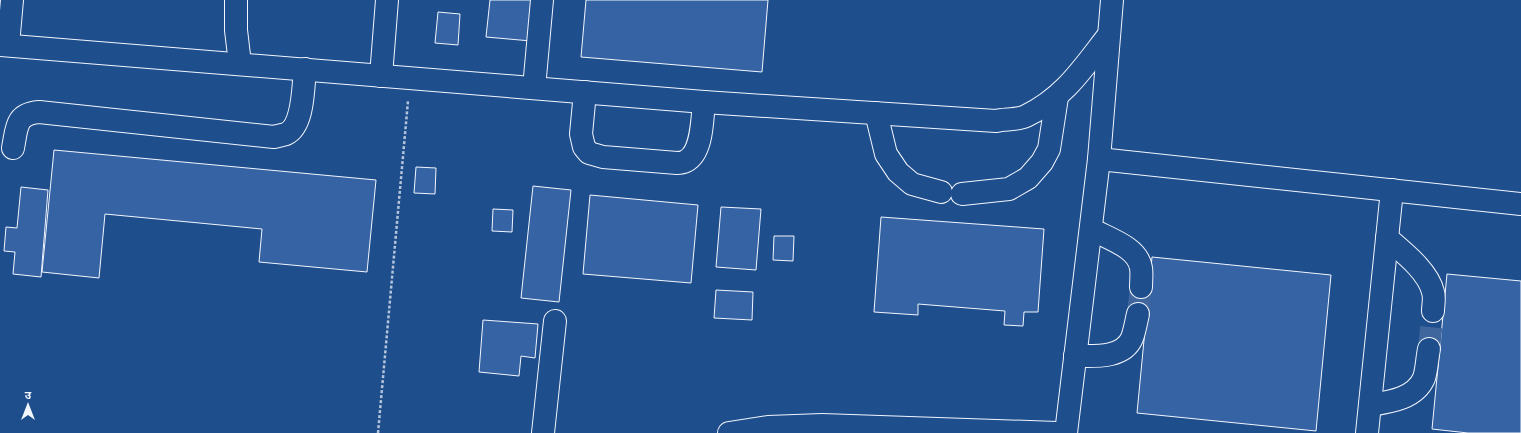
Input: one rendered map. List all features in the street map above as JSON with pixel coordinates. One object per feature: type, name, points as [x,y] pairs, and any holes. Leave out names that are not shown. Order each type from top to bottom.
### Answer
[{"type":"street","points":[[12,0],[4,45],[704,102],[996,121],[1025,116],[1057,98],[1071,84],[1108,36]]},
{"type":"street","points":[[236,0],[236,30],[240,64]]},
{"type":"street","points":[[381,76],[387,0]]},
{"type":"street","points":[[534,88],[542,0]]},
{"type":"street","points":[[1066,433],[1100,160],[1108,36],[1112,0]]},
{"type":"street","points":[[13,148],[18,126],[22,118],[29,113],[39,112],[274,137],[287,134],[295,125],[301,111],[305,69]]},
{"type":"street","points":[[585,92],[581,134],[584,146],[589,153],[603,157],[677,163],[687,160],[695,152],[700,140],[704,102]]},
{"type":"street","points":[[876,113],[886,154],[898,172],[912,184],[951,193],[1009,188],[1028,178],[1042,162],[1049,149],[1057,98]]},
{"type":"street","points":[[1100,160],[1521,204]]},
{"type":"street","points":[[1367,433],[1392,190]]},
{"type":"street","points":[[1091,229],[1131,249],[1139,260],[1141,268],[1141,287]]},
{"type":"street","points":[[1387,238],[1420,268],[1433,292],[1433,311]]},
{"type":"street","points":[[1075,356],[1102,356],[1115,353],[1125,347],[1132,340],[1138,314]]},
{"type":"street","points":[[543,433],[555,321]]},
{"type":"street","points":[[1370,405],[1393,402],[1406,396],[1417,387],[1424,378],[1429,349]]},
{"type":"street","points":[[729,433],[768,427],[822,425],[1057,433]]},
{"type":"path","points":[[378,433],[410,78]]},
{"type":"building","points":[[490,0],[535,0],[531,41],[486,37]]},
{"type":"building","points":[[586,0],[768,0],[762,72],[581,57]]},
{"type":"building","points":[[438,12],[460,14],[458,45],[435,43]]},
{"type":"building","points":[[54,150],[376,180],[367,272],[259,262],[262,229],[105,214],[99,278],[42,272]]},
{"type":"building","points":[[416,167],[436,168],[435,194],[414,193]]},
{"type":"building","points":[[533,186],[571,190],[559,302],[521,298]]},
{"type":"building","points":[[21,187],[48,190],[41,277],[13,274],[15,252],[4,251],[6,227],[17,228]]},
{"type":"building","points":[[590,195],[698,205],[691,283],[583,274]]},
{"type":"building","points":[[721,207],[761,209],[756,270],[716,267]]},
{"type":"building","points":[[493,209],[513,210],[512,232],[492,231]]},
{"type":"building","points":[[881,217],[1044,229],[1038,312],[1024,312],[1023,326],[1004,325],[1005,311],[918,304],[918,315],[874,312]]},
{"type":"building","points":[[774,236],[794,236],[793,261],[773,260]]},
{"type":"building","points":[[1152,257],[1331,275],[1316,431],[1137,413]]},
{"type":"building","points":[[1447,274],[1521,281],[1521,433],[1468,433],[1432,429]]},
{"type":"building","points":[[716,290],[753,292],[752,320],[714,318]]},
{"type":"building","points":[[483,320],[538,324],[535,358],[521,356],[519,376],[479,372]]},
{"type":"tunnel","points":[[1138,314],[1141,287]]},
{"type":"tunnel","points":[[1429,349],[1433,311]]}]
